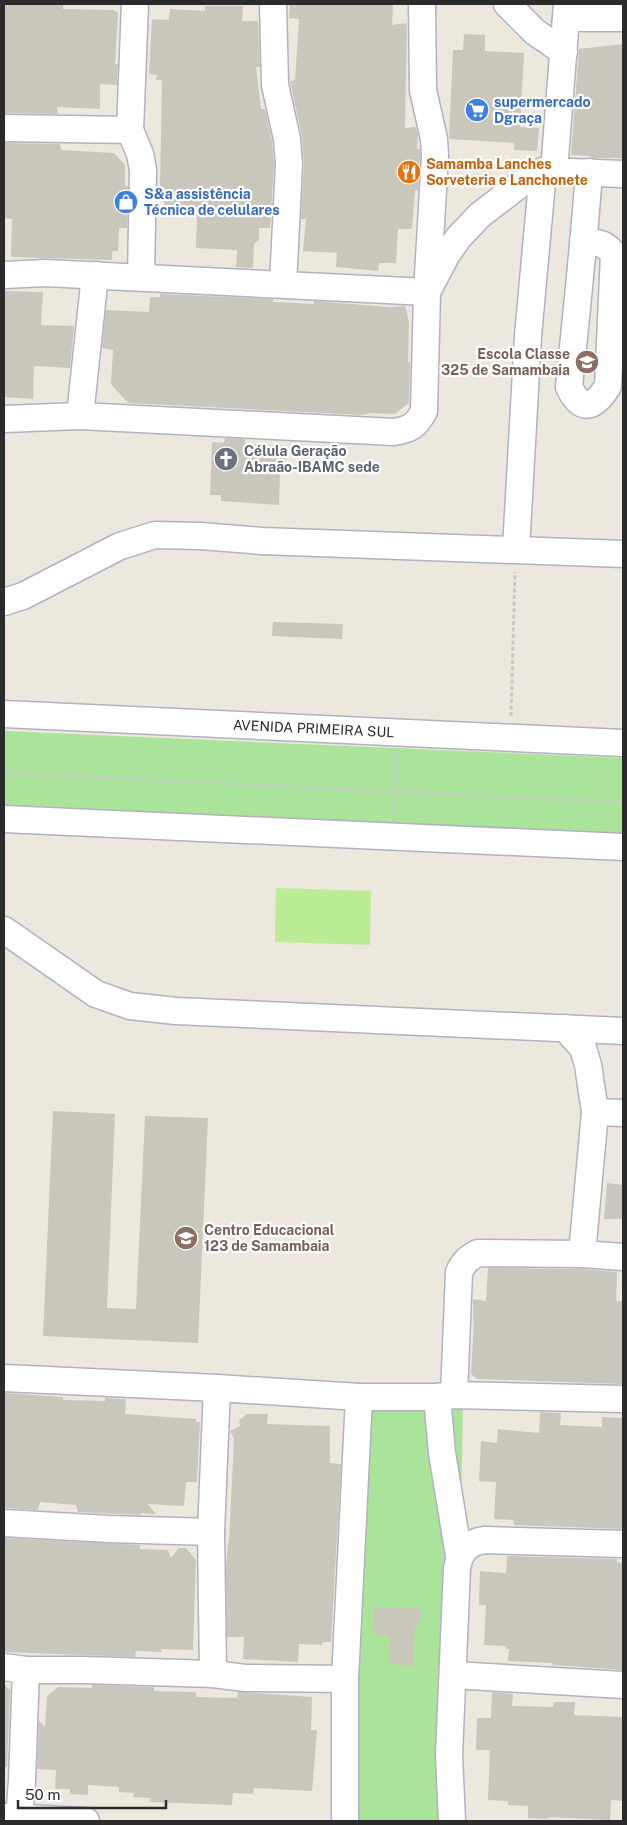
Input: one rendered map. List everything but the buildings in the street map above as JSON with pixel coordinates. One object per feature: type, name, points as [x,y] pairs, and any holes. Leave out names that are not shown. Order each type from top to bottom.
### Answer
[{"type":"street","points":[[135,4],[130,130],[140,154],[143,170],[141,278]]},
{"type":"street","points":[[273,4],[275,85],[287,139],[289,164],[282,284]]},
{"type":"street","points":[[4,419],[80,416],[384,431],[407,429],[417,423],[424,411],[435,156],[434,139],[423,90],[422,4]]},
{"type":"street","points":[[507,4],[535,32],[564,52]]},
{"type":"street","points":[[516,549],[528,336],[564,52],[566,11],[623,18]]},
{"type":"street","points":[[4,128],[130,130]]},
{"type":"street","points":[[428,292],[447,254],[464,231],[480,215],[518,185],[549,171],[623,174]]},
{"type":"street","points":[[583,241],[609,247],[614,255],[608,386],[600,399],[593,404],[584,404],[575,398],[569,387],[589,172]]},
{"type":"street","points":[[4,275],[44,273],[95,275],[428,292]]},
{"type":"street","points":[[80,416],[95,275]]},
{"type":"street","points":[[4,602],[23,596],[120,546],[155,535],[201,536],[262,541],[623,554]]},
{"type":"street","name":"AVENIDA PRIMEIRA SUL","points":[[4,714],[623,743]]},
{"type":"street","points":[[4,819],[623,847]]},
{"type":"street","points":[[4,930],[96,994],[130,1006],[176,1011],[623,1031]]},
{"type":"street","points":[[565,1028],[583,1048],[588,1065],[595,1112],[582,1254]]},
{"type":"street","points":[[595,1112],[623,1113]]},
{"type":"street","points":[[452,1821],[449,1755],[459,1556],[442,1453],[445,1396],[459,1272],[463,1263],[469,1257],[478,1253],[582,1254],[623,1257]]},
{"type":"street","points":[[4,1378],[359,1397],[445,1396],[623,1399]]},
{"type":"street","points":[[213,1674],[211,1532],[217,1388]]},
{"type":"street","points":[[345,1821],[345,1679],[359,1397]]},
{"type":"street","points":[[4,1523],[211,1532]]},
{"type":"street","points":[[459,1556],[466,1547],[475,1541],[485,1540],[623,1544]]},
{"type":"street","points":[[86,1821],[11,1817],[22,1781],[15,1669],[213,1674],[245,1678],[345,1679]]},
{"type":"street","points":[[453,1675],[623,1685]]},
{"type":"path","points":[[510,738],[516,549]]},
{"type":"path","points":[[392,837],[397,733]]},
{"type":"path","points":[[4,773],[623,801]]},
{"type":"green space","points":[[4,731],[623,758],[623,841],[4,810]]},
{"type":"green space","points":[[276,888],[371,891],[370,945],[275,942]]},
{"type":"green space","points":[[463,1402],[456,1821],[347,1821],[364,1403]]},
{"type":"place","name":"supermercado Dgraça","points":[[477,110]]},
{"type":"place","name":"Samamba Lanches Sorveteria e Lanchonete","points":[[409,172]]},
{"type":"place","name":"S&a assistência Técnica de celulares","points":[[126,202]]},
{"type":"place","name":"Escola Classe 325 de Samambaia","points":[[587,362]]},
{"type":"place","name":"Célula Geração Abraão-IBAMC sede","points":[[226,459]]},
{"type":"place","name":"Centro Educacional 123 de Samambaia","points":[[186,1238]]}]
